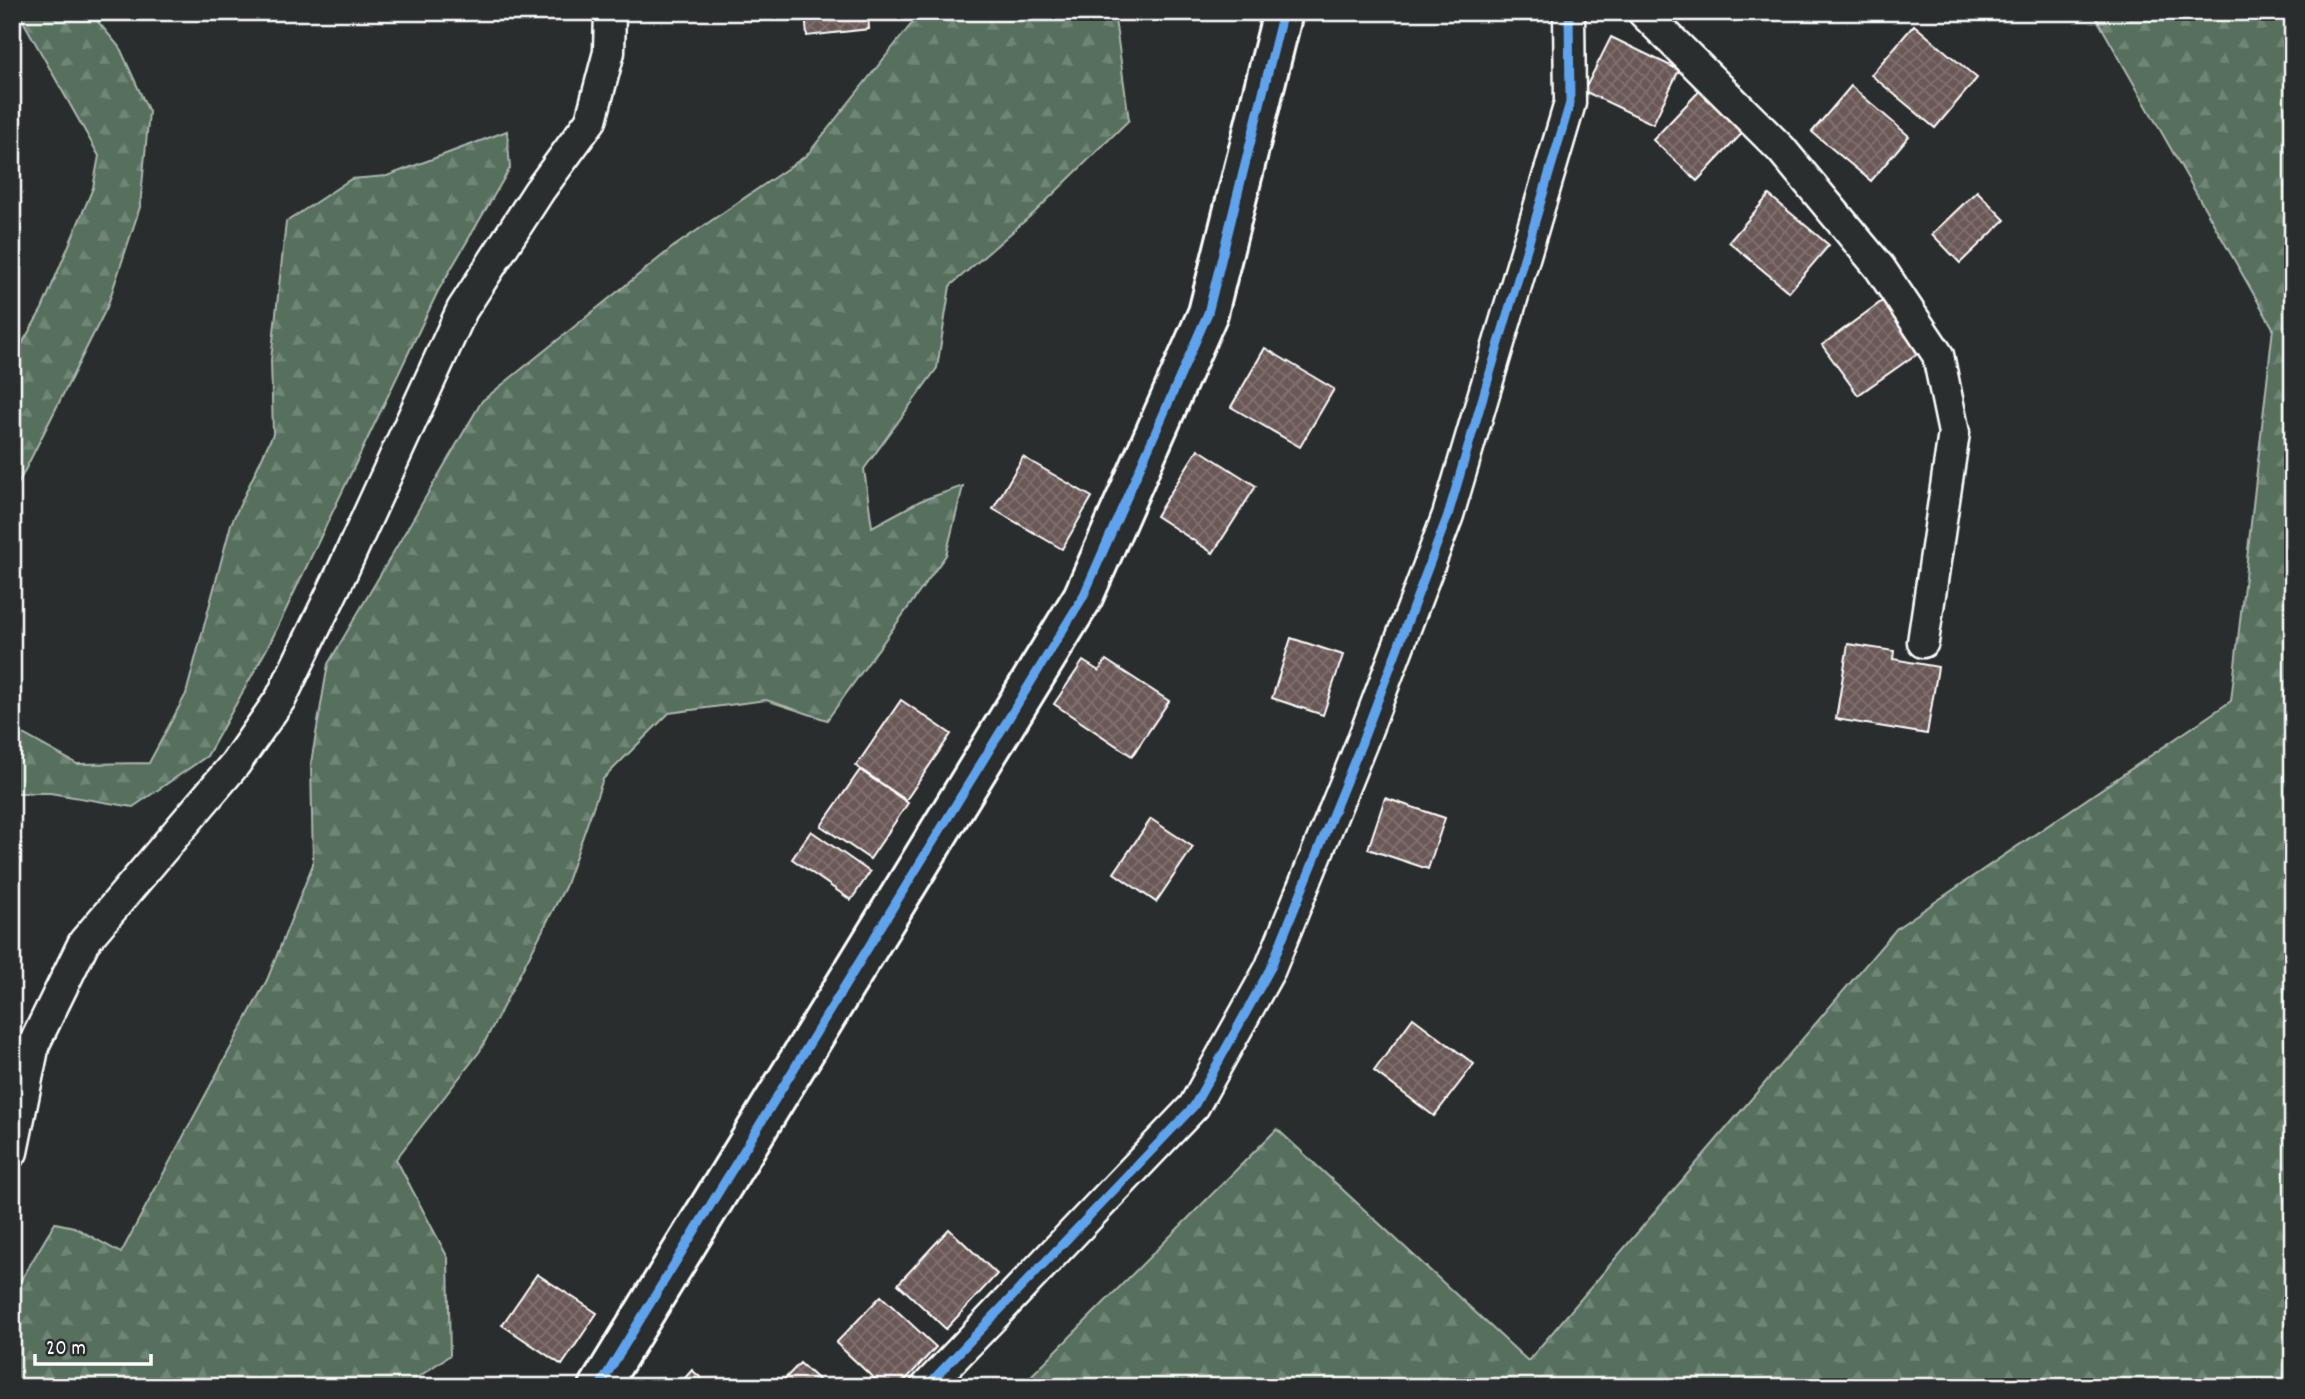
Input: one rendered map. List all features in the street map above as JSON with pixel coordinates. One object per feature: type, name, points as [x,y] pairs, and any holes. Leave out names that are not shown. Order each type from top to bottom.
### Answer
[{"type":"street","points":[[12,1152],[34,1044],[84,942],[235,764],[281,698],[462,310],[539,191],[591,120],[609,52],[610,12]]},
{"type":"street","points":[[599,1387],[1083,597],[1208,313],[1283,12]]},
{"type":"street","points":[[926,1387],[1194,1106],[1270,970],[1362,743],[1447,515],[1570,103],[1569,12]]},
{"type":"street","points":[[1643,12],[1781,149],[1880,268],[1938,355],[1954,433],[1923,642]]},
{"type":"green space","points":[[18,12],[90,12],[120,48],[149,112],[140,207],[107,307],[12,496],[12,361],[42,309],[93,188],[99,156]]},
{"type":"green space","points":[[921,12],[1114,12],[1129,120],[1035,212],[950,286],[937,368],[864,469],[872,527],[920,501],[963,486],[946,555],[827,720],[766,700],[669,713],[603,779],[565,887],[480,1051],[396,1159],[448,1258],[450,1355],[404,1387],[12,1387],[12,1295],[55,1223],[74,1227],[121,1253],[267,980],[313,864],[311,763],[328,664],[482,401],[673,247],[807,155]]},
{"type":"green space","points":[[2093,12],[2293,12],[2293,1387],[1020,1387],[1277,1129],[1528,1361],[1897,928],[2231,701],[2273,328]]},
{"type":"green space","points":[[507,131],[510,168],[438,291],[270,643],[207,756],[133,807],[50,793],[12,793],[12,728],[77,764],[149,763],[186,694],[231,524],[273,434],[271,360],[286,222],[351,179],[387,176]]},
{"type":"building","points":[[805,12],[868,12],[869,29],[807,36]]},
{"type":"building","points":[[1914,25],[1977,78],[1935,128],[1871,75]]},
{"type":"building","points":[[1611,37],[1679,70],[1653,124],[1584,91]]},
{"type":"building","points":[[1705,85],[1749,126],[1697,181],[1653,140]]},
{"type":"building","points":[[1851,86],[1909,136],[1871,181],[1812,132]]},
{"type":"building","points":[[1977,191],[2005,220],[1960,263],[1932,234]]},
{"type":"building","points":[[1769,195],[1829,245],[1789,292],[1729,242]]},
{"type":"building","points":[[1885,299],[1922,350],[1858,395],[1822,345]]},
{"type":"building","points":[[1265,348],[1334,389],[1300,447],[1231,407]]},
{"type":"building","points":[[1198,449],[1256,486],[1213,553],[1156,516]]},
{"type":"building","points":[[1023,457],[1092,497],[1062,549],[993,509]]},
{"type":"building","points":[[1291,638],[1343,655],[1323,715],[1272,698]]},
{"type":"building","points":[[1848,644],[1894,651],[1893,659],[1938,667],[1927,734],[1836,719]]},
{"type":"building","points":[[1106,660],[1169,701],[1132,756],[1054,704],[1083,661],[1099,671]]},
{"type":"building","points":[[901,700],[951,734],[906,800],[856,766]]},
{"type":"building","points":[[860,770],[908,803],[870,859],[821,826]]},
{"type":"building","points":[[1385,798],[1445,818],[1428,869],[1368,849]]},
{"type":"building","points":[[1151,819],[1193,847],[1156,902],[1114,873]]},
{"type":"building","points":[[811,831],[870,872],[851,900],[792,859]]},
{"type":"building","points":[[1413,1018],[1474,1064],[1434,1116],[1374,1071]]},
{"type":"building","points":[[949,1229],[997,1274],[946,1329],[898,1284]]},
{"type":"building","points":[[537,1274],[597,1313],[562,1365],[502,1325]]},
{"type":"building","points":[[881,1296],[936,1347],[899,1387],[883,1387],[836,1343]]},
{"type":"building","points":[[800,1363],[826,1387],[777,1387]]},
{"type":"building","points":[[692,1370],[711,1387],[677,1387]]},
{"type":"cycle path","points":[[599,1387],[1083,597],[1208,313],[1283,12]]},
{"type":"cycle path","points":[[926,1387],[1194,1106],[1270,969],[1362,742],[1448,515],[1570,103],[1569,12]]}]
